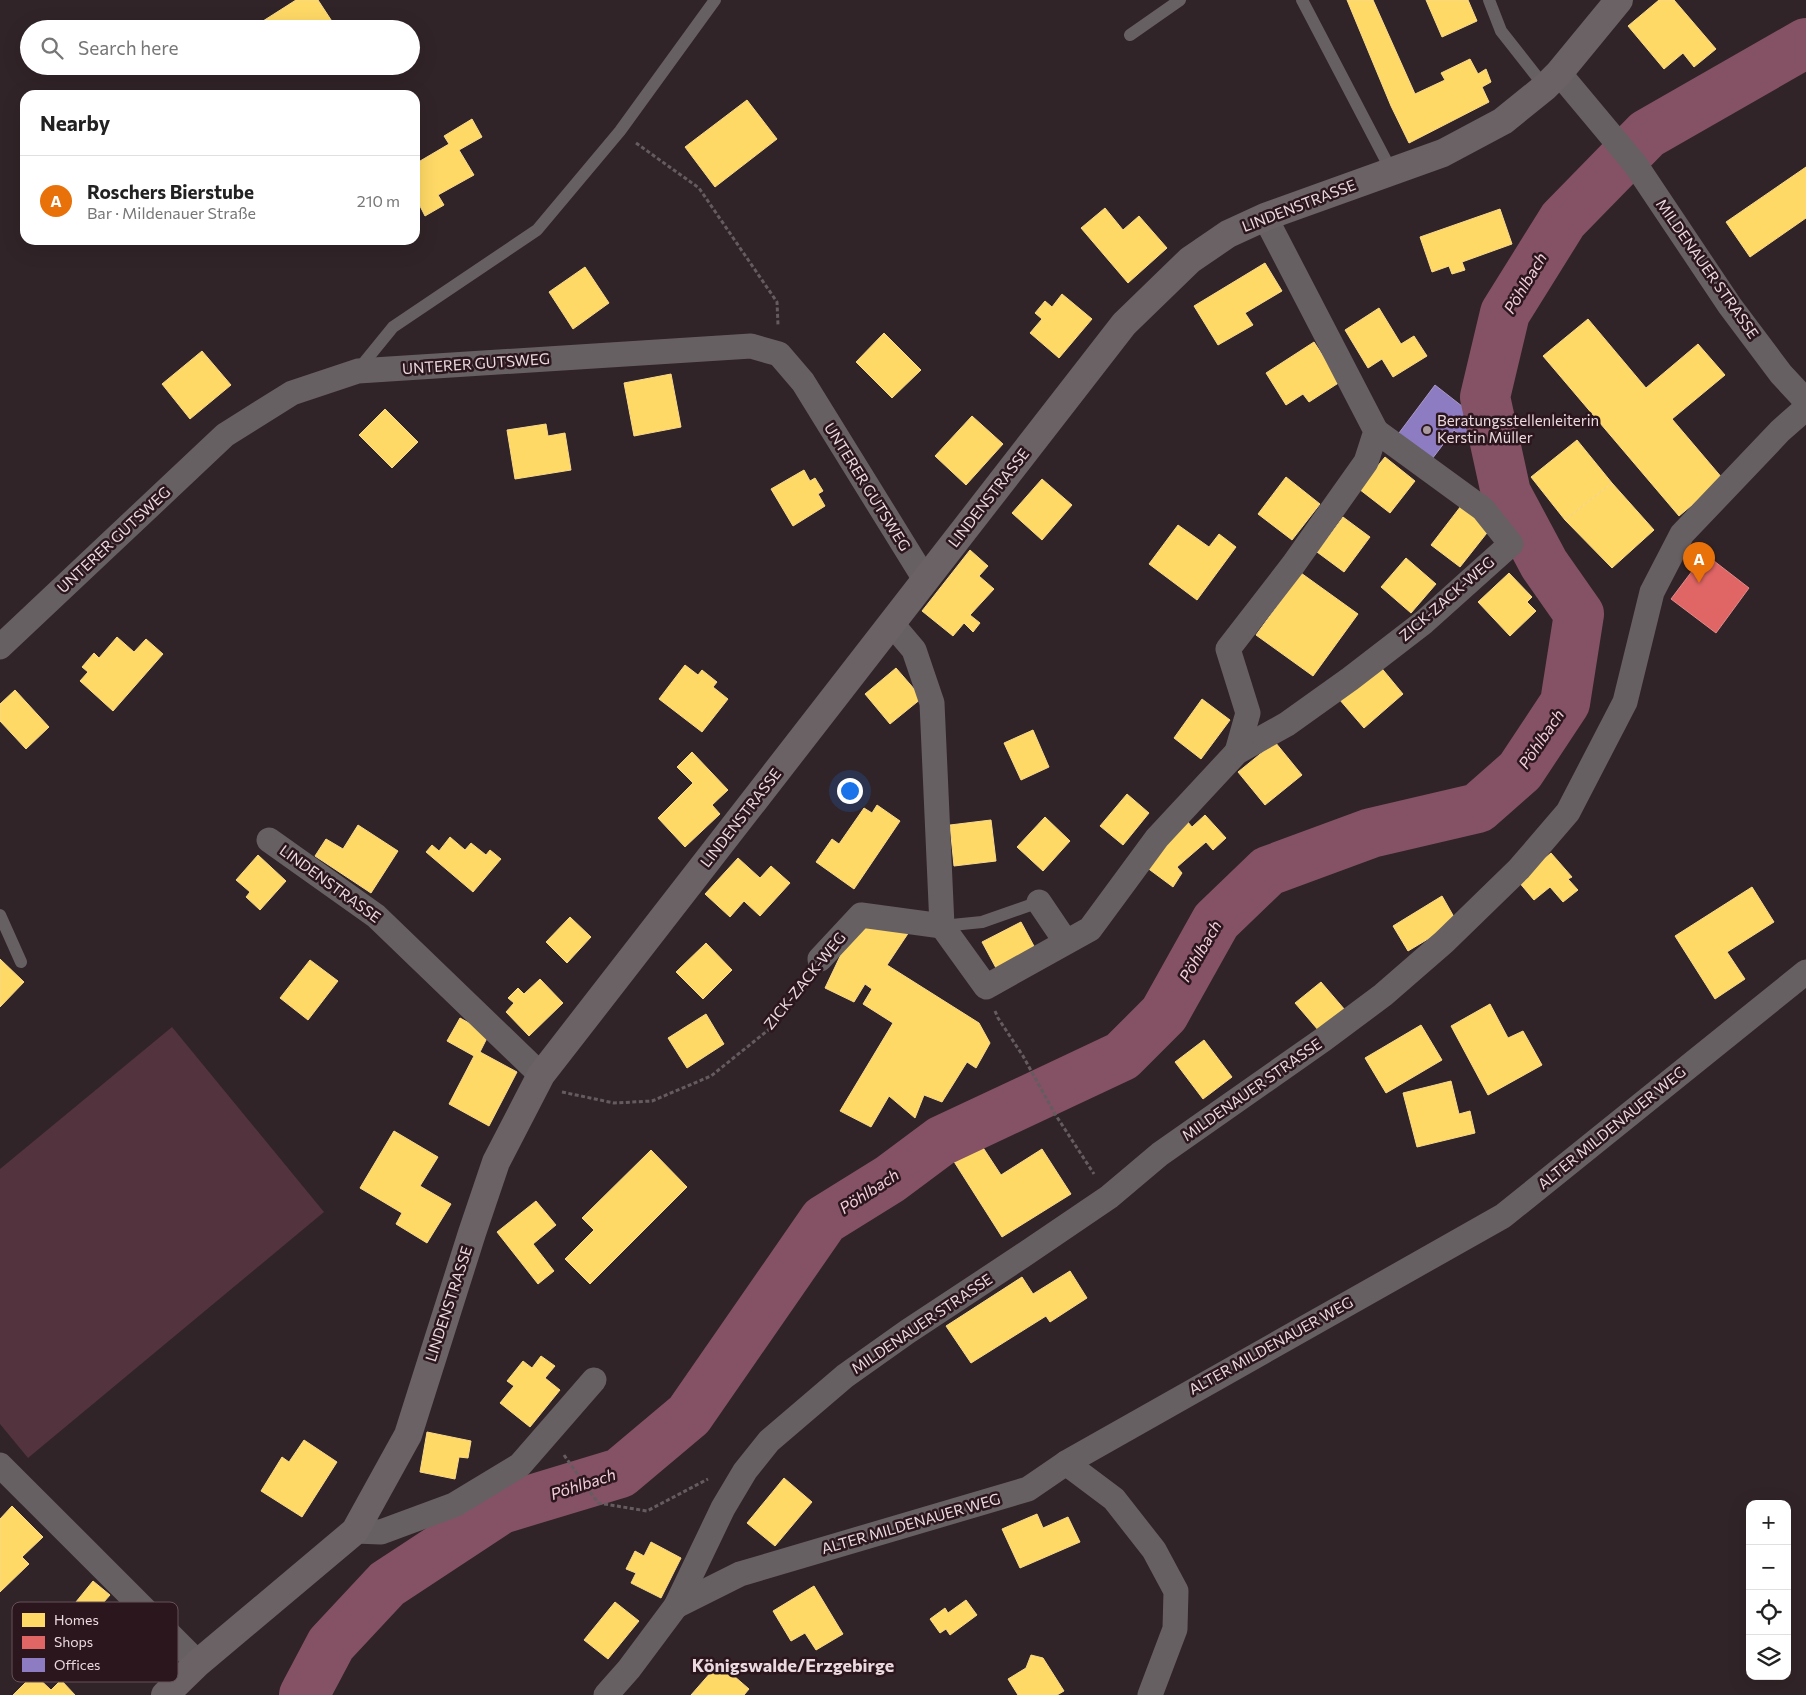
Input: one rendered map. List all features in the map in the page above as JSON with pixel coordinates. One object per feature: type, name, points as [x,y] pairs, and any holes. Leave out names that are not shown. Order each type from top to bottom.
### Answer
[{"type":"main road","name":"LINDENSTRASSE","points":[[165,1695],[198,1663],[355,1531],[408,1435],[496,1162],[537,1082],[1124,324],[1190,260],[1228,234],[1265,217],[1443,153],[1503,121],[1552,80],[1619,0]]},
{"type":"street","name":"MILDENAUER STRASSE","points":[[606,1695],[629,1669],[676,1606],[723,1508],[745,1471],[769,1441],[845,1376],[907,1332],[1109,1197],[1160,1154],[1324,1040],[1383,995],[1444,942],[1519,869],[1568,812],[1625,702],[1652,592],[1682,534],[1780,431],[1803,412],[1781,374],[1730,306],[1635,164],[1611,136],[1552,80]]},
{"type":"street","name":"ZICK-ZACK-WEG","points":[[986,987],[1090,929],[1156,838],[1237,752],[1287,724],[1350,679],[1424,622],[1511,544],[1483,509],[1376,431],[1265,217]]},
{"type":"street","name":"UNTERER GUTSWEG","points":[[0,647],[225,435],[292,393],[358,371],[751,346],[779,354],[803,382],[926,581]]},
{"type":"street","name":"ZICK-ZACK-WEG","points":[[1237,752],[1248,713],[1228,649],[1293,565],[1366,462],[1376,431]]},
{"type":"street","points":[[892,624],[914,650],[932,703],[942,926],[986,987]]},
{"type":"street","name":"LINDENSTRASSE","points":[[269,840],[376,916],[537,1082]]},
{"type":"street","name":"ZICK-ZACK-WEG","points":[[1039,902],[1066,942]]},
{"type":"street","name":"ZICK-ZACK-WEG","points":[[820,958],[861,915],[942,926]]},
{"type":"street","name":"ALTER MILDENAUER WEG","points":[[676,1606],[740,1574],[1028,1489],[1066,1463],[1503,1216],[1806,972]]},
{"type":"street","points":[[355,1531],[381,1532],[454,1504],[520,1465],[594,1380]]},
{"type":"street","points":[[1066,1463],[1114,1499],[1154,1550],[1176,1591],[1175,1630],[1150,1695]]},
{"type":"street","points":[[0,1465],[137,1602]]},
{"type":"street","points":[[178,1643],[198,1663]]},
{"type":"lane","points":[[358,371],[393,327],[537,230],[620,131],[714,0]]},
{"type":"lane","points":[[1130,35],[1180,0]]},
{"type":"lane","points":[[1302,0],[1392,172]]},
{"type":"lane","points":[[1489,0],[1501,31],[1552,80]]},
{"type":"lane","name":"ZICK-ZACK-WEG","points":[[942,926],[982,922],[1039,902]]},
{"type":"lane","points":[[0,915],[21,962]]},
{"type":"path","points":[[620,131],[699,188],[777,302],[779,354]]},
{"type":"path","name":"ZICK-ZACK-WEG","points":[[537,1082],[558,1091],[614,1103],[652,1101],[711,1076],[772,1026],[820,958]]},
{"type":"path","points":[[986,987],[998,1018],[1023,1056],[1055,1114],[1109,1197]]},
{"type":"path","points":[[566,1457],[598,1503],[647,1511],[715,1476],[745,1471]]},
{"type":"shaded area","points":[[172,1027],[324,1212],[28,1458],[0,1424],[0,1169]]},
{"type":"building: Homes","points":[[296,0],[318,0],[331,20],[265,20]]},
{"type":"building: Homes","points":[[1347,0],[1373,0],[1415,94],[1445,80],[1441,73],[1470,59],[1478,74],[1486,69],[1491,82],[1482,87],[1489,102],[1409,143],[1391,106]]},
{"type":"building: Homes","points":[[1426,0],[1468,0],[1477,21],[1442,37]]},
{"type":"building: Homes","points":[[1659,0],[1674,0],[1716,49],[1694,67],[1683,53],[1664,69],[1628,26]]},
{"type":"building: Homes","points":[[747,100],[777,139],[715,187],[685,147]]},
{"type":"building: Homes","points":[[472,119],[482,137],[459,150],[474,175],[438,195],[444,205],[425,216],[420,206],[420,161],[449,144],[444,136]]},
{"type":"building: Homes","points":[[1806,167],[1806,218],[1750,257],[1726,222]]},
{"type":"building: Homes","points":[[1105,208],[1123,230],[1139,216],[1167,248],[1128,283],[1081,228]]},
{"type":"building: Homes","points":[[1500,209],[1512,244],[1462,262],[1465,270],[1452,274],[1449,266],[1432,272],[1420,237]]},
{"type":"building: Homes","points":[[1265,263],[1282,291],[1245,313],[1253,325],[1218,345],[1194,306]]},
{"type":"building: Homes","points":[[585,267],[609,303],[573,329],[549,292]]},
{"type":"building: Homes","points":[[1062,294],[1092,319],[1059,358],[1030,333],[1042,319],[1035,313],[1045,301],[1052,307]]},
{"type":"building: Homes","points":[[1379,308],[1401,344],[1414,336],[1427,356],[1393,377],[1382,359],[1368,368],[1345,330]]},
{"type":"building: Homes","points":[[1588,319],[1646,388],[1698,344],[1725,375],[1672,419],[1723,479],[1679,516],[1543,356]]},
{"type":"building: Homes","points":[[884,333],[921,370],[892,398],[856,362]]},
{"type":"building: Homes","points":[[1314,342],[1340,382],[1309,402],[1303,394],[1286,405],[1266,373]]},
{"type":"building: Homes","points":[[202,351],[231,385],[190,419],[162,384]]},
{"type":"building: Homes","points":[[671,374],[681,427],[634,436],[624,383]]},
{"type":"building: Homes","points":[[385,409],[418,442],[392,468],[359,435]]},
{"type":"building: Homes","points":[[972,416],[1003,444],[966,485],[935,456]]},
{"type":"building: Homes","points":[[546,424],[548,436],[565,433],[571,470],[515,479],[507,430]]},
{"type":"building: Homes","points":[[1577,440],[1612,483],[1565,520],[1531,477]]},
{"type":"building: Homes","points":[[1385,457],[1415,481],[1390,513],[1359,489]]},
{"type":"building: Homes","points":[[804,470],[810,481],[815,478],[823,491],[818,494],[825,506],[793,526],[771,489]]},
{"type":"building: Homes","points":[[1286,477],[1320,504],[1292,540],[1258,514]]},
{"type":"building: Homes","points":[[1042,479],[1072,505],[1042,540],[1012,513]]},
{"type":"building: Homes","points":[[1612,483],[1654,530],[1612,568],[1565,520]]},
{"type":"building: Homes","points":[[1461,506],[1490,529],[1460,567],[1431,545]]},
{"type":"building: Homes","points":[[1343,517],[1370,537],[1344,572],[1317,552]]},
{"type":"building: Homes","points":[[1178,525],[1209,547],[1219,534],[1236,547],[1197,600],[1149,564]]},
{"type":"building: Homes","points":[[970,550],[988,566],[979,576],[994,589],[970,615],[980,623],[973,632],[964,623],[953,636],[922,611]]},
{"type":"building: Homes","points":[[1406,558],[1436,584],[1411,613],[1381,587]]},
{"type":"building: Homes","points":[[1301,573],[1358,614],[1313,676],[1256,635]]},
{"type":"building: Homes","points":[[1509,573],[1532,597],[1527,602],[1536,611],[1510,636],[1478,602]]},
{"type":"building: Homes","points":[[117,637],[134,652],[146,639],[163,654],[113,711],[80,681],[88,672],[82,667],[94,653],[99,658]]},
{"type":"building: Homes","points":[[685,665],[698,675],[702,670],[717,682],[713,687],[728,699],[702,732],[659,699]]},
{"type":"building: Homes","points":[[1379,665],[1403,694],[1364,728],[1339,699]]},
{"type":"building: Homes","points":[[896,668],[922,698],[890,724],[865,694]]},
{"type":"building: Homes","points":[[15,690],[49,727],[26,749],[0,721],[0,704]]},
{"type":"building: Homes","points":[[1202,699],[1230,720],[1201,759],[1174,738]]},
{"type":"building: Homes","points":[[1033,730],[1049,767],[1021,780],[1004,743]]},
{"type":"building: Homes","points":[[1275,742],[1302,775],[1265,805],[1238,772]]},
{"type":"building: Homes","points":[[692,752],[728,790],[712,805],[720,814],[685,847],[658,818],[693,783],[677,767]]},
{"type":"building: Homes","points":[[1127,794],[1149,813],[1123,845],[1100,826]]},
{"type":"building: Homes","points":[[877,805],[900,821],[854,889],[816,862],[832,839],[839,844],[864,808],[872,813]]},
{"type":"building: Homes","points":[[1205,815],[1226,838],[1213,850],[1206,842],[1177,867],[1182,873],[1173,887],[1146,867],[1187,821],[1192,827]]},
{"type":"building: Homes","points":[[1045,817],[1070,841],[1043,871],[1017,847]]},
{"type":"building: Homes","points":[[991,820],[996,861],[954,866],[950,825]]},
{"type":"building: Homes","points":[[358,825],[398,851],[371,893],[315,856],[326,839],[343,849]]},
{"type":"building: Homes","points":[[450,837],[465,850],[471,843],[486,855],[490,850],[501,859],[473,892],[426,852],[432,845],[439,851]]},
{"type":"building: Homes","points":[[1551,853],[1572,877],[1568,879],[1578,890],[1563,902],[1550,887],[1534,900],[1518,881]]},
{"type":"building: Homes","points":[[258,855],[286,881],[260,910],[246,897],[250,892],[236,880]]},
{"type":"building: Homes","points":[[738,858],[760,878],[771,866],[790,883],[760,916],[744,901],[730,917],[705,894]]},
{"type":"building: Homes","points":[[1752,887],[1774,922],[1727,952],[1745,979],[1715,999],[1675,936]]},
{"type":"building: Homes","points":[[1442,896],[1454,917],[1443,930],[1408,951],[1393,926]]},
{"type":"building: Homes","points":[[570,917],[591,937],[567,963],[546,942]]},
{"type":"building: Homes","points":[[1021,922],[1035,948],[996,968],[982,942]]},
{"type":"building: Homes","points":[[855,925],[909,932],[887,965],[979,1023],[990,1043],[976,1068],[967,1062],[942,1102],[924,1095],[915,1118],[889,1096],[871,1127],[840,1111],[893,1023],[863,1004],[872,989],[865,984],[854,1002],[825,988]]},
{"type":"building: Homes","points":[[706,943],[732,970],[703,999],[676,972]]},
{"type":"building: Homes","points":[[0,959],[24,982],[0,1007]]},
{"type":"building: Homes","points":[[310,960],[338,981],[308,1020],[280,998]]},
{"type":"building: Homes","points":[[540,979],[563,1003],[529,1036],[506,1012],[514,1003],[508,998],[518,988],[524,994]]},
{"type":"building: Homes","points":[[1321,982],[1345,1010],[1319,1031],[1295,1003]]},
{"type":"building: Homes","points":[[1490,1004],[1508,1038],[1523,1031],[1542,1065],[1488,1095],[1451,1026]]},
{"type":"building: Homes","points":[[706,1014],[724,1044],[687,1068],[668,1038]]},
{"type":"building: Homes","points":[[460,1018],[489,1034],[480,1052],[517,1072],[489,1126],[449,1104],[474,1056],[447,1041]]},
{"type":"building: Homes","points":[[1421,1025],[1442,1060],[1386,1093],[1365,1058]]},
{"type":"building: Homes","points":[[1204,1040],[1232,1077],[1203,1099],[1175,1062]]},
{"type":"building: Homes","points":[[1451,1081],[1459,1114],[1470,1111],[1475,1133],[1417,1147],[1403,1093]]},
{"type":"building: Homes","points":[[394,1131],[438,1157],[420,1186],[451,1204],[427,1243],[396,1224],[402,1213],[360,1188]]},
{"type":"building: Homes","points":[[980,1143],[1001,1175],[1042,1149],[1071,1194],[1002,1237],[953,1160]]},
{"type":"building: Homes","points":[[651,1150],[687,1187],[590,1284],[565,1259],[594,1230],[582,1218]]},
{"type":"building: Homes","points":[[536,1201],[556,1225],[533,1244],[554,1271],[538,1284],[497,1232]]},
{"type":"building: Homes","points":[[1070,1271],[1087,1298],[1050,1322],[1046,1316],[971,1363],[946,1326],[1022,1277],[1033,1294]]},
{"type":"building: Homes","points":[[541,1356],[555,1366],[545,1378],[560,1390],[530,1427],[500,1403],[514,1386],[507,1381],[523,1361],[532,1368]]},
{"type":"building: Homes","points":[[427,1432],[471,1441],[468,1458],[459,1457],[455,1479],[420,1472]]},
{"type":"building: Homes","points":[[304,1440],[337,1462],[302,1517],[261,1491],[282,1457],[289,1462]]},
{"type":"building: Homes","points":[[784,1478],[812,1502],[775,1546],[747,1523]]},
{"type":"building: Homes","points":[[12,1506],[43,1537],[22,1557],[29,1564],[0,1592],[0,1519]]},
{"type":"building: Homes","points":[[1037,1514],[1043,1528],[1068,1517],[1080,1542],[1020,1568],[1002,1529]]},
{"type":"building: Homes","points":[[651,1542],[681,1558],[661,1598],[631,1583],[636,1573],[626,1569],[635,1551],[644,1556]]},
{"type":"building: Homes","points":[[93,1581],[110,1595],[104,1602],[76,1602]]},
{"type":"building: Homes","points":[[814,1586],[843,1634],[816,1650],[805,1633],[791,1641],[773,1611]]},
{"type":"building: Homes","points":[[966,1600],[977,1615],[950,1635],[946,1629],[940,1633],[930,1619],[945,1608],[948,1613]]},
{"type":"building: Homes","points":[[615,1602],[639,1621],[608,1659],[584,1640]]},
{"type":"building: Homes","points":[[1031,1655],[1043,1658],[1064,1691],[1057,1695],[1018,1695],[1008,1679],[1026,1668]]},
{"type":"building: Homes","points":[[719,1663],[749,1689],[744,1695],[691,1695]]},
{"type":"building: Homes","points":[[26,1682],[42,1682],[51,1690],[59,1682],[63,1682],[75,1695],[13,1695]]},
{"type":"building: Shops","points":[[1705,554],[1749,588],[1716,633],[1671,599]]},
{"type":"building: Offices","points":[[1435,385],[1481,421],[1466,440],[1454,430],[1432,459],[1399,433]]},
{"type":"waterway","name":"Pöhlbach","points":[[304,1695],[331,1644],[387,1584],[501,1509],[620,1473],[689,1415],[824,1220],[890,1179],[941,1141],[1122,1056],[1164,1014],[1216,921],[1268,871],[1371,833],[1478,808],[1520,771],[1565,703],[1579,614],[1544,564],[1506,493],[1485,397],[1505,313],[1563,220],[1647,134],[1806,43]]},
{"type":"place","name":"Beratungsstellenleiterin Kerstin Müller","points":[[1427,430]]},
{"type":"place","name":"Roschers Bierstube","points":[[1699,583]]},
{"type":"district","name":"Königswalde/Erzgebirge","points":[[793,1666]]}]
